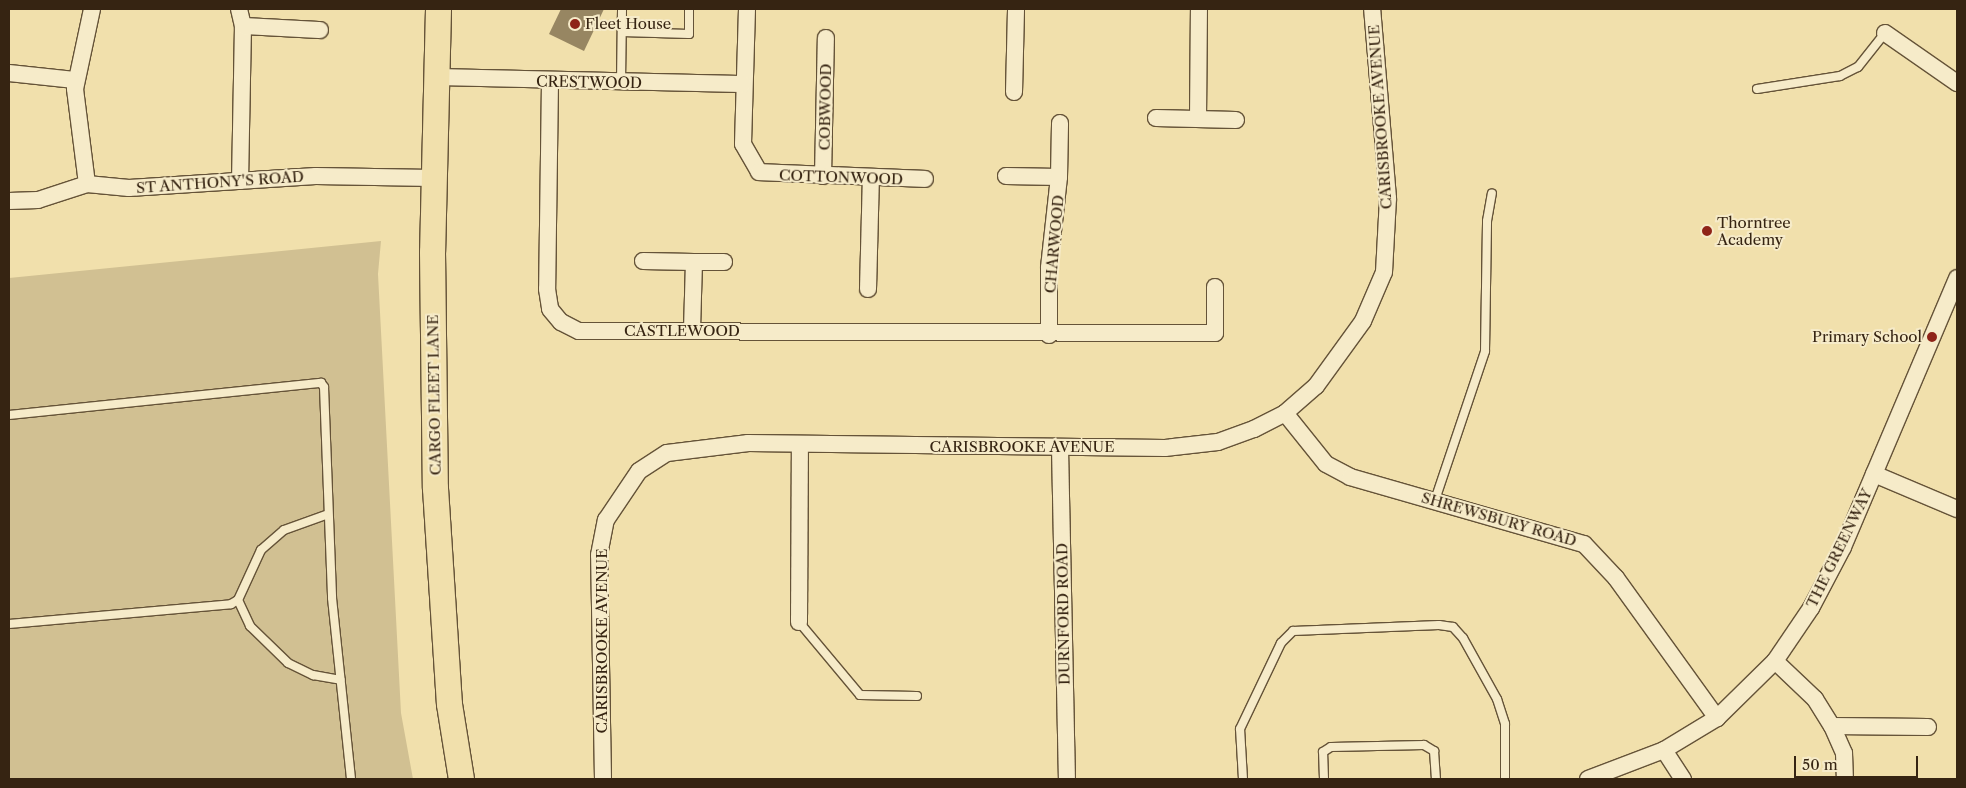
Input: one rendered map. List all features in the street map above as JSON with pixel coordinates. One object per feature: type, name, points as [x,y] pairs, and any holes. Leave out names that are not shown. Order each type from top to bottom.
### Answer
[{"type":"main road","name":"CARGO FLEET LANE","points":[[438,9],[433,178],[435,488],[449,704],[460,779]]},
{"type":"street","points":[[87,184],[75,80],[92,9]]},
{"type":"street","points":[[239,9],[243,26],[240,181]]},
{"type":"street","points":[[743,84],[747,9]]},
{"type":"street","points":[[1014,92],[1016,9]]},
{"type":"street","points":[[1198,119],[1199,9]]},
{"type":"street","name":"CARISBROOKE AVENUE","points":[[603,779],[600,555],[606,520],[617,500],[639,471],[668,453],[700,446],[1165,448],[1218,442],[1284,413],[1316,386],[1343,352],[1384,272],[1388,198],[1372,9]]},
{"type":"street","points":[[243,26],[320,30]]},
{"type":"street","points":[[1885,33],[1957,83]]},
{"type":"street","name":"COBWOOD","points":[[823,176],[826,38]]},
{"type":"street","points":[[9,73],[75,80]]},
{"type":"street","name":"CRESTWOOD","points":[[435,77],[550,82],[743,84]]},
{"type":"street","name":"CASTLEWOOD","points":[[550,82],[550,308],[561,322],[579,331],[1049,335],[1214,333],[1214,287]]},
{"type":"street","name":"COTTONWOOD","points":[[743,84],[743,144],[759,172],[926,179]]},
{"type":"street","points":[[1156,118],[1236,120]]},
{"type":"street","points":[[1059,177],[1060,123]]},
{"type":"street","name":"ST ANTHONY'S ROAD","points":[[9,201],[38,200],[87,184],[130,188],[316,176],[433,178]]},
{"type":"street","name":"CHARWOOD","points":[[1006,176],[1059,177],[1049,268],[1049,335]]},
{"type":"street","points":[[868,289],[871,178]]},
{"type":"street","points":[[643,262],[724,262]]},
{"type":"street","points":[[692,331],[694,262]]},
{"type":"street","name":"THE GREENWAY","points":[[1588,779],[1664,750],[1717,718],[1775,661],[1812,608],[1874,474],[1957,278]]},
{"type":"street","name":"SHREWSBURY ROAD","points":[[1284,413],[1326,464],[1350,477],[1584,544],[1616,578],[1717,718]]},
{"type":"street","points":[[799,622],[800,446]]},
{"type":"street","name":"DURNFORD ROAD","points":[[1060,448],[1067,779]]},
{"type":"street","points":[[1874,474],[1957,509]]},
{"type":"street","points":[[1775,661],[1815,699],[1832,726],[1844,753],[1845,779]]},
{"type":"street","points":[[1832,726],[1928,727]]},
{"type":"street","points":[[1664,750],[1683,779]]},
{"type":"lane","points":[[621,83],[622,9]]},
{"type":"lane","points":[[622,32],[689,34],[689,9]]},
{"type":"lane","points":[[1757,89],[1840,76],[1858,67],[1885,33]]},
{"type":"lane","points":[[1434,500],[1485,351],[1487,221],[1492,193]]},
{"type":"lane","points":[[9,415],[320,383],[324,387],[326,515],[351,779]]},
{"type":"lane","points":[[326,515],[284,530],[261,550],[238,600],[250,626],[288,663],[314,675],[342,680]]},
{"type":"lane","points":[[9,624],[238,600]]},
{"type":"lane","points":[[799,622],[860,695],[917,696]]},
{"type":"lane","points":[[1243,779],[1240,729],[1280,643],[1293,631],[1439,625],[1453,627],[1463,638],[1497,699],[1505,724],[1505,779]]},
{"type":"lane","points":[[1324,779],[1323,752],[1331,747],[1424,745],[1434,751],[1436,779]]},
{"type":"shaded area","points":[[381,241],[378,274],[401,713],[413,779],[9,779],[9,278]]},
{"type":"building","name":"Fleet House","points":[[561,9],[604,9],[584,51],[549,34]]},
{"type":"place","name":"Fleet House","points":[[575,24]]},
{"type":"place","name":"Thorntree Academy","points":[[1707,231]]},
{"type":"place","name":"Primary School","points":[[1932,337]]}]
